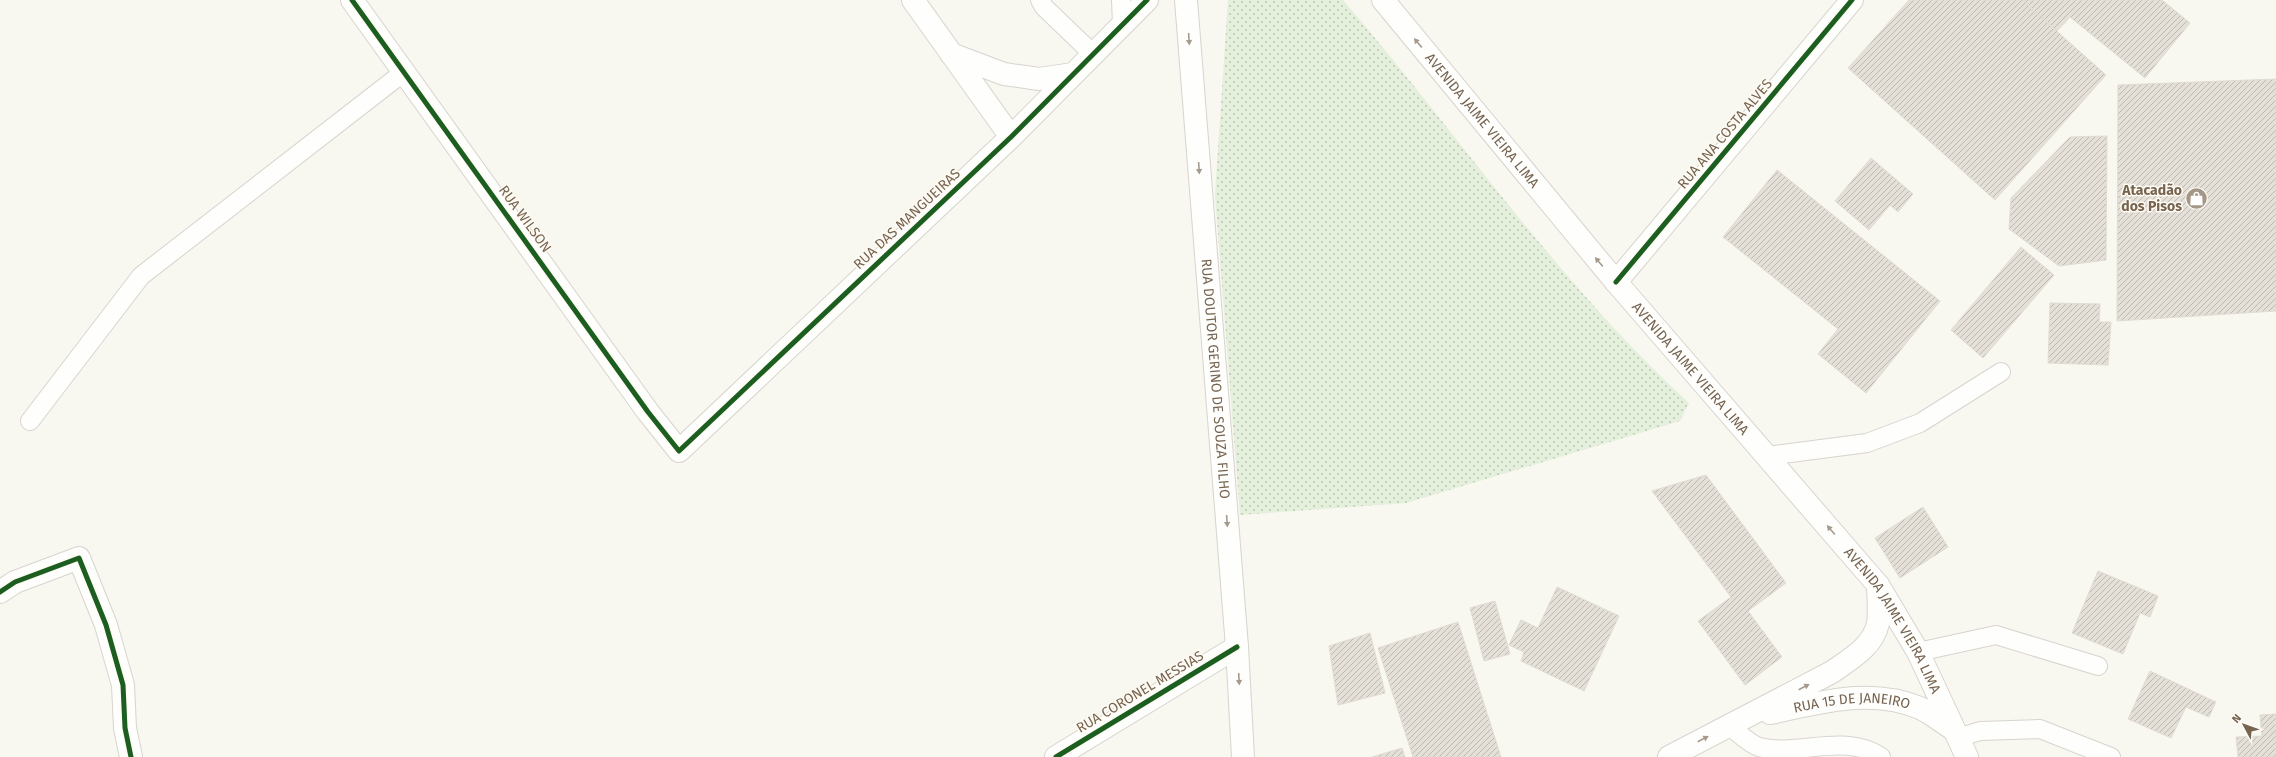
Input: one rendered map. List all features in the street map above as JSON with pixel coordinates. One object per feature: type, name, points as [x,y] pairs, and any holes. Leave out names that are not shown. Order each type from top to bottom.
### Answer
[{"type":"street","name":"RUA WILSON","points":[[352,0],[648,412],[679,451]]},
{"type":"street","points":[[914,0],[1011,137]]},
{"type":"street","name":"RUA DAS MANGUEIRAS","points":[[679,451],[1011,137],[1147,0]]},
{"type":"street","name":"RUA DOUTOR GERINO DE SOUZA FILHO","points":[[1186,0],[1237,647],[1243,757]]},
{"type":"street","name":"AVENIDA JAIME VIEIRA LIMA","points":[[1383,0],[1616,282],[1878,585],[1918,652],[1959,741]]},
{"type":"street","name":"RUA ANA COSTA ALVES","points":[[1616,282],[1852,0]]},
{"type":"street","points":[[952,54],[1004,74],[1039,79],[1073,74]]},
{"type":"street","points":[[0,592],[15,582],[79,558],[106,625],[122,685],[125,728],[131,757]]},
{"type":"street","name":"RUA 15 DE JANEIRO","points":[[1669,757],[1832,672],[1854,657],[1871,639],[1878,624],[1878,585]]},
{"type":"street","name":"RUA CORONEL MESSIAS","points":[[1056,757],[1237,647]]},
{"type":"street","name":"RUA 15 DE JANEIRO","points":[[1737,722],[1844,698],[1887,697],[1920,708],[1959,741]]},
{"type":"lane","points":[[1040,0],[1044,7],[1093,54]]},
{"type":"lane","points":[[1121,0],[1122,25]]},
{"type":"lane","points":[[30,421],[141,276],[404,72]]},
{"type":"lane","points":[[1767,456],[1867,443],[1920,423],[2001,372]]},
{"type":"lane","points":[[1918,652],[1996,635],[2098,666]]},
{"type":"lane","points":[[1737,722],[1758,747],[1780,750],[1844,746],[1875,753],[1881,757]]},
{"type":"lane","points":[[1959,741],[1980,731],[2040,729],[2111,757]]},
{"type":"green space","points":[[1228,0],[1343,0],[1386,51],[1552,258],[1641,357],[1689,403],[1680,421],[1406,503],[1240,515],[1215,195]]},
{"type":"building","points":[[1909,0],[2022,0],[2106,75],[1995,200],[1848,68]]},
{"type":"building","points":[[2022,0],[2162,0],[2190,23],[2145,78],[2070,17],[2057,31]]},
{"type":"building","name":"Atacadão dos Pisos","points":[[2276,79],[2276,311],[2117,321],[2118,85]]},
{"type":"building","points":[[2107,136],[2106,260],[2059,266],[2009,229],[2011,198],[2070,137]]},
{"type":"building","points":[[1871,158],[1913,194],[1898,212],[1890,205],[1869,230],[1835,201]]},
{"type":"building","points":[[1777,170],[1940,301],[1866,393],[1818,354],[1838,329],[1723,237]]},
{"type":"building","points":[[2021,247],[2054,275],[1983,358],[1951,330]]},
{"type":"building","points":[[2050,303],[2100,304],[2099,322],[2111,322],[2108,365],[2048,363]]},
{"type":"building","points":[[1706,475],[1786,583],[1748,611],[1782,657],[1745,685],[1698,621],[1731,597],[1652,491]]},
{"type":"building","points":[[1923,507],[1948,547],[1900,578],[1875,538]]},
{"type":"building","points":[[2098,571],[2158,596],[2150,617],[2140,613],[2123,654],[2072,633]]},
{"type":"building","points":[[1557,587],[1619,616],[1584,691],[1521,661],[1524,652],[1509,645],[1521,620],[1538,628]]},
{"type":"building","points":[[1495,601],[1510,654],[1484,661],[1470,608]]},
{"type":"building","points":[[1458,622],[1501,757],[1413,757],[1378,648]]},
{"type":"building","points":[[1370,633],[1385,693],[1338,705],[1329,646]]},
{"type":"building","points":[[2150,671],[2216,702],[2209,717],[2186,707],[2171,738],[2128,719]]},
{"type":"building","points":[[2276,714],[2276,757],[2238,757],[2236,737],[2262,736],[2260,715]]},
{"type":"building","points":[[1402,748],[1405,757],[1372,757]]},
{"type":"cycle path","points":[[352,0],[648,412],[679,451],[1011,137],[1147,0]]},
{"type":"cycle path","points":[[1616,282],[1852,0]]},
{"type":"cycle path","points":[[0,592],[15,582],[79,558],[106,625],[123,685],[125,728],[131,757]]},
{"type":"cycle path","points":[[1056,757],[1237,647]]},
{"type":"place","name":"Atacadão dos Pisos","points":[[2197,198]]}]
